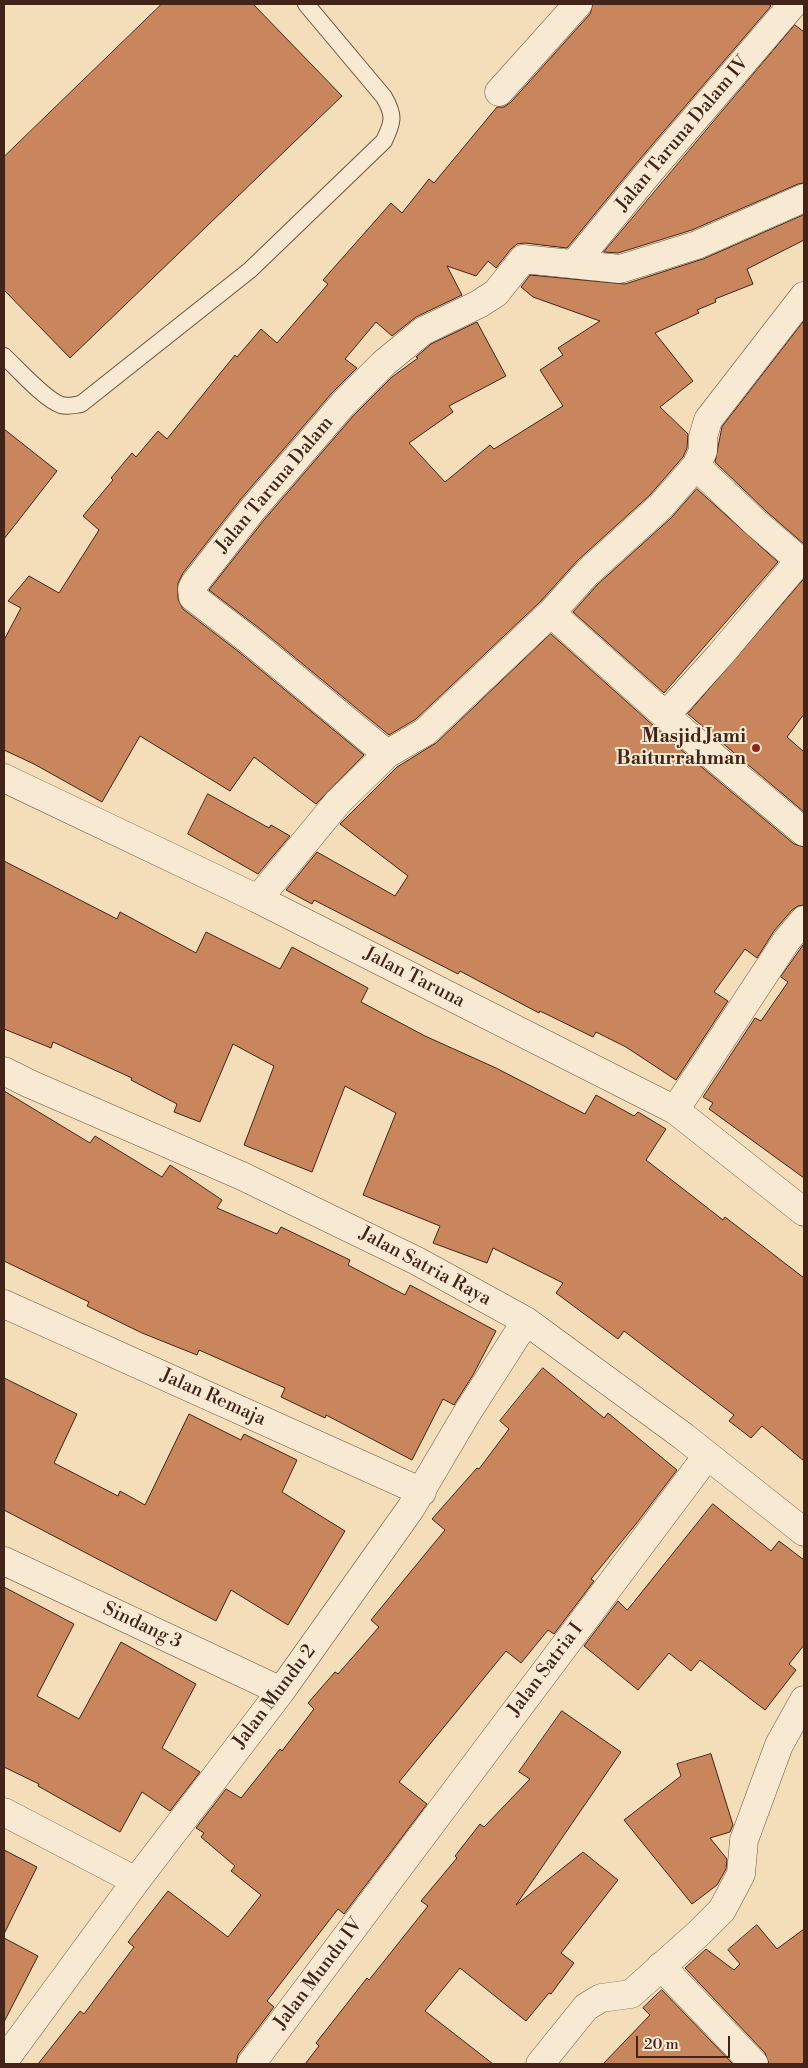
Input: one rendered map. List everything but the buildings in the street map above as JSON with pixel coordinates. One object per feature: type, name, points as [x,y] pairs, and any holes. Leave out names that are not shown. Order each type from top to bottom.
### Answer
[{"type":"street","points":[[499,92],[578,4]]},
{"type":"street","name":"Jalan Taruna Dalam IV","points":[[574,264],[795,13]]},
{"type":"street","points":[[574,264],[620,269],[659,258],[697,244],[804,198]]},
{"type":"street","name":"Jalan Taruna Dalam","points":[[388,754],[250,640],[193,597],[192,589],[252,510],[343,404],[384,363],[423,331],[479,304],[496,293],[523,259],[574,264]]},
{"type":"street","points":[[258,899],[338,802],[388,754],[425,732],[550,613],[587,573],[661,506],[696,466],[703,451],[703,437],[708,420],[804,296]]},
{"type":"street","points":[[666,714],[802,562],[757,524],[696,466]]},
{"type":"street","points":[[550,613],[759,796],[804,832]]},
{"type":"street","name":"Jalan Taruna","points":[[4,778],[258,899],[675,1110],[804,1212]]},
{"type":"street","points":[[675,1110],[766,973],[804,920]]},
{"type":"street","name":"Jalan Satria Raya","points":[[4,1071],[242,1176],[417,1260],[526,1321],[683,1436],[804,1532]]},
{"type":"street","name":"Jalan Remaja","points":[[4,1304],[422,1492]]},
{"type":"street","name":"Jalan Mundu 2","points":[[4,2061],[136,1881],[281,1691],[422,1492],[467,1413],[526,1321]]},
{"type":"street","name":"Jalan Satria I","points":[[386,1884],[707,1456]]},
{"type":"street","name":"Sindang 3","points":[[4,1561],[281,1691]]},
{"type":"street","points":[[540,2064],[586,2007],[601,1998],[631,1994],[700,1933],[722,1910],[740,1874],[744,1840],[778,1745],[804,1700]]},
{"type":"street","points":[[4,1812],[136,1881]]},
{"type":"street","name":"Jalan Mundu IV","points":[[251,2064],[386,1884]]},
{"type":"street","points":[[661,1966],[754,2064]]},
{"type":"lane","points":[[4,356],[48,397],[60,404],[69,406],[81,404],[250,270],[384,141],[391,126],[392,112],[384,97],[306,4]]},
{"type":"place","name":"Masjid Jami Baiturrahman","points":[[756,748]]}]
